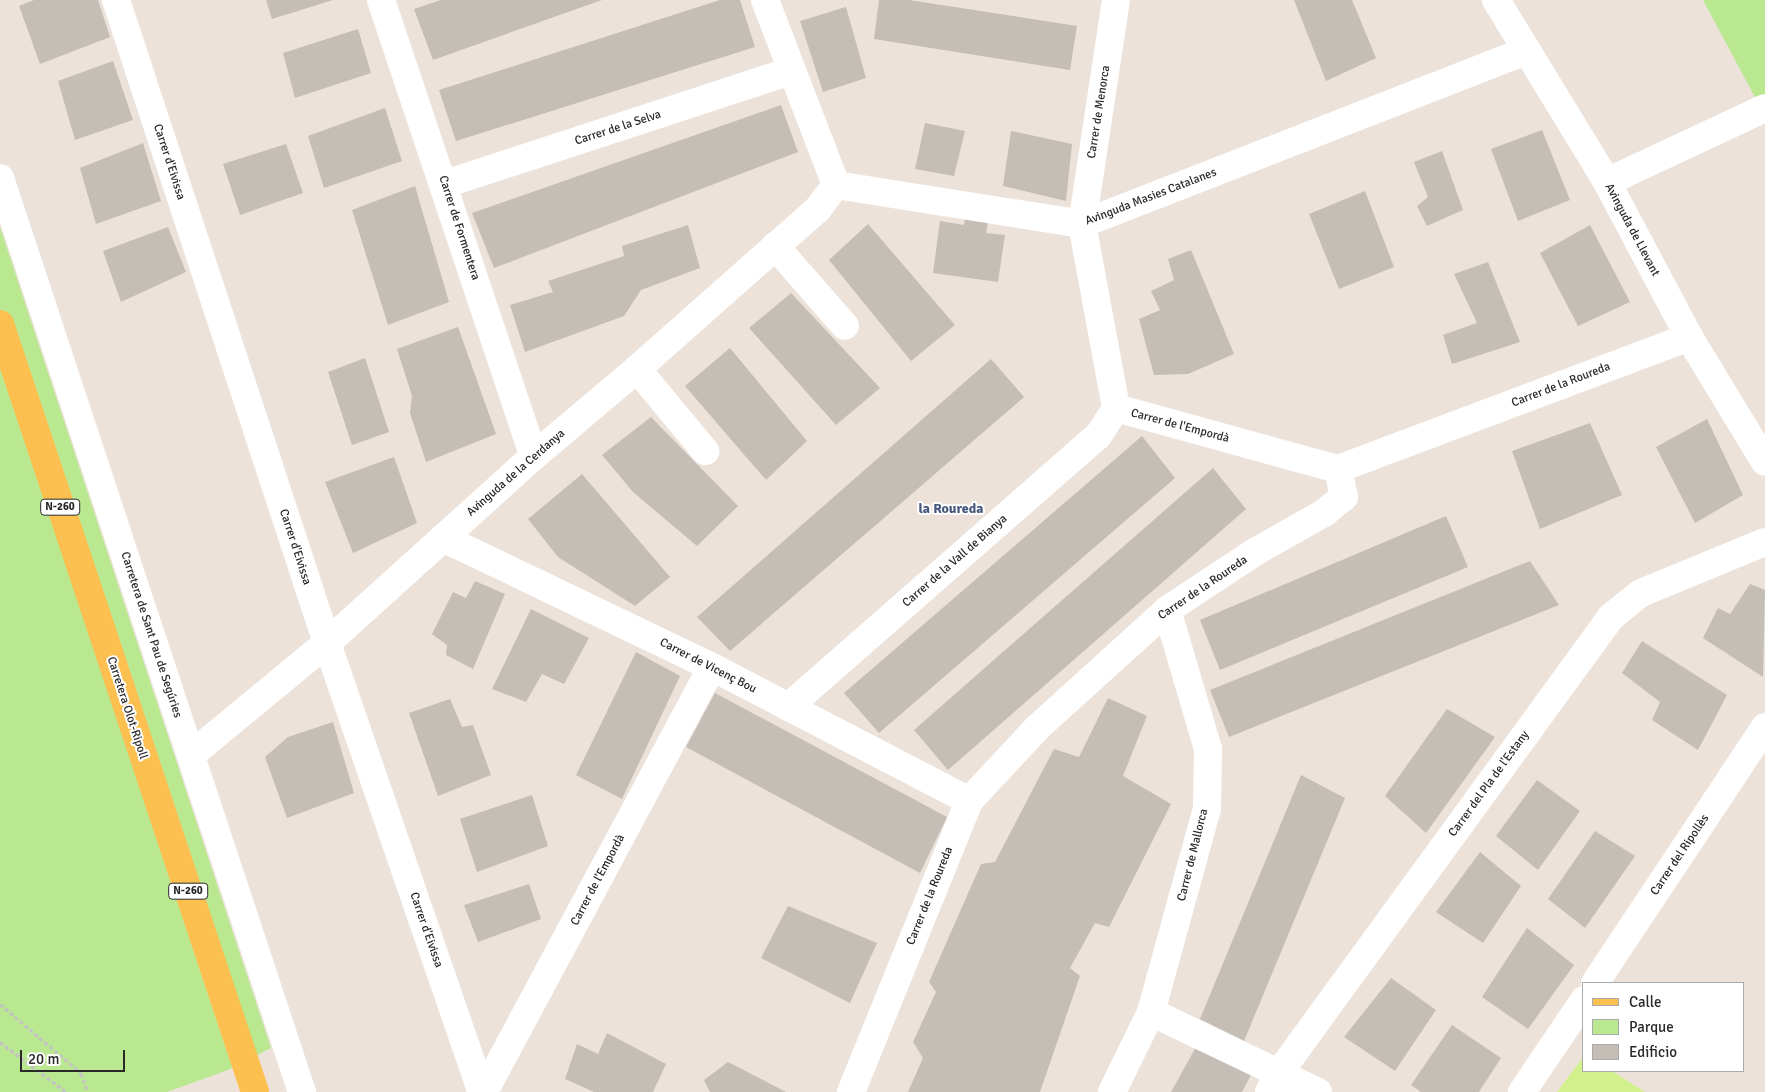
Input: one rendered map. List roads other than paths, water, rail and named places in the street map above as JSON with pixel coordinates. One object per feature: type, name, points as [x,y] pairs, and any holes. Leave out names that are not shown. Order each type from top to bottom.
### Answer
[{"type":"main road","name":"Carretera Olot-Ripoll","points":[[0,324],[255,1092]]},
{"type":"street","name":"Carrer d'Eivissa","points":[[116,0],[327,643],[483,1092]]},
{"type":"street","name":"Carrer de Formentera","points":[[381,0],[445,184],[534,456]]},
{"type":"street","points":[[766,0],[791,71],[836,185]]},
{"type":"street","name":"Carrer de Menorca","points":[[1082,224],[1116,0]]},
{"type":"street","name":"Avinguda de Llevant","points":[[1496,0],[1525,51],[1607,182],[1689,337],[1765,462]]},
{"type":"street","name":"Avinguda Masies Catalanes","points":[[836,185],[1082,224],[1525,51]]},
{"type":"street","name":"Carrer de la Selva","points":[[445,184],[791,71]]},
{"type":"street","points":[[1607,182],[1765,108]]},
{"type":"street","name":"Carretera de Sant Pau de Segúries","points":[[0,178],[302,1092]]},
{"type":"street","name":"Avinguda de la Cerdanya","points":[[191,755],[327,643],[534,456],[817,210],[836,185]]},
{"type":"street","name":"Carrer de l'Empordà","points":[[1082,224],[1116,408],[1338,469]]},
{"type":"street","points":[[775,246],[845,326]]},
{"type":"street","name":"Carrer de la Roureda","points":[[850,1092],[968,801],[1037,728],[1167,610],[1338,502],[1344,497],[1338,469],[1689,337]]},
{"type":"street","points":[[636,369],[705,451]]},
{"type":"street","name":"Carrer de la Vall de Bianya","points":[[788,707],[1098,436],[1116,408]]},
{"type":"street","name":"Carrer de Vicenç Bou","points":[[443,538],[712,667],[968,801]]},
{"type":"street","name":"Carrer del Pla de l'Estany","points":[[1274,1082],[1611,617],[1640,593],[1765,542]]},
{"type":"street","name":"Carrer de Mallorca","points":[[1112,1092],[1151,1012],[1207,809],[1208,750],[1167,610]]},
{"type":"street","name":"Carrer de l'Empordà","points":[[483,1092],[712,667]]},
{"type":"street","name":"Carrer del Ripollès","points":[[1596,982],[1765,727]]},
{"type":"street","points":[[1522,1092],[1582,1003]]},
{"type":"street","points":[[1151,1012],[1274,1082],[1318,1092]]},
{"type":"district","name":"la Roureda","points":[[951,509]]}]
